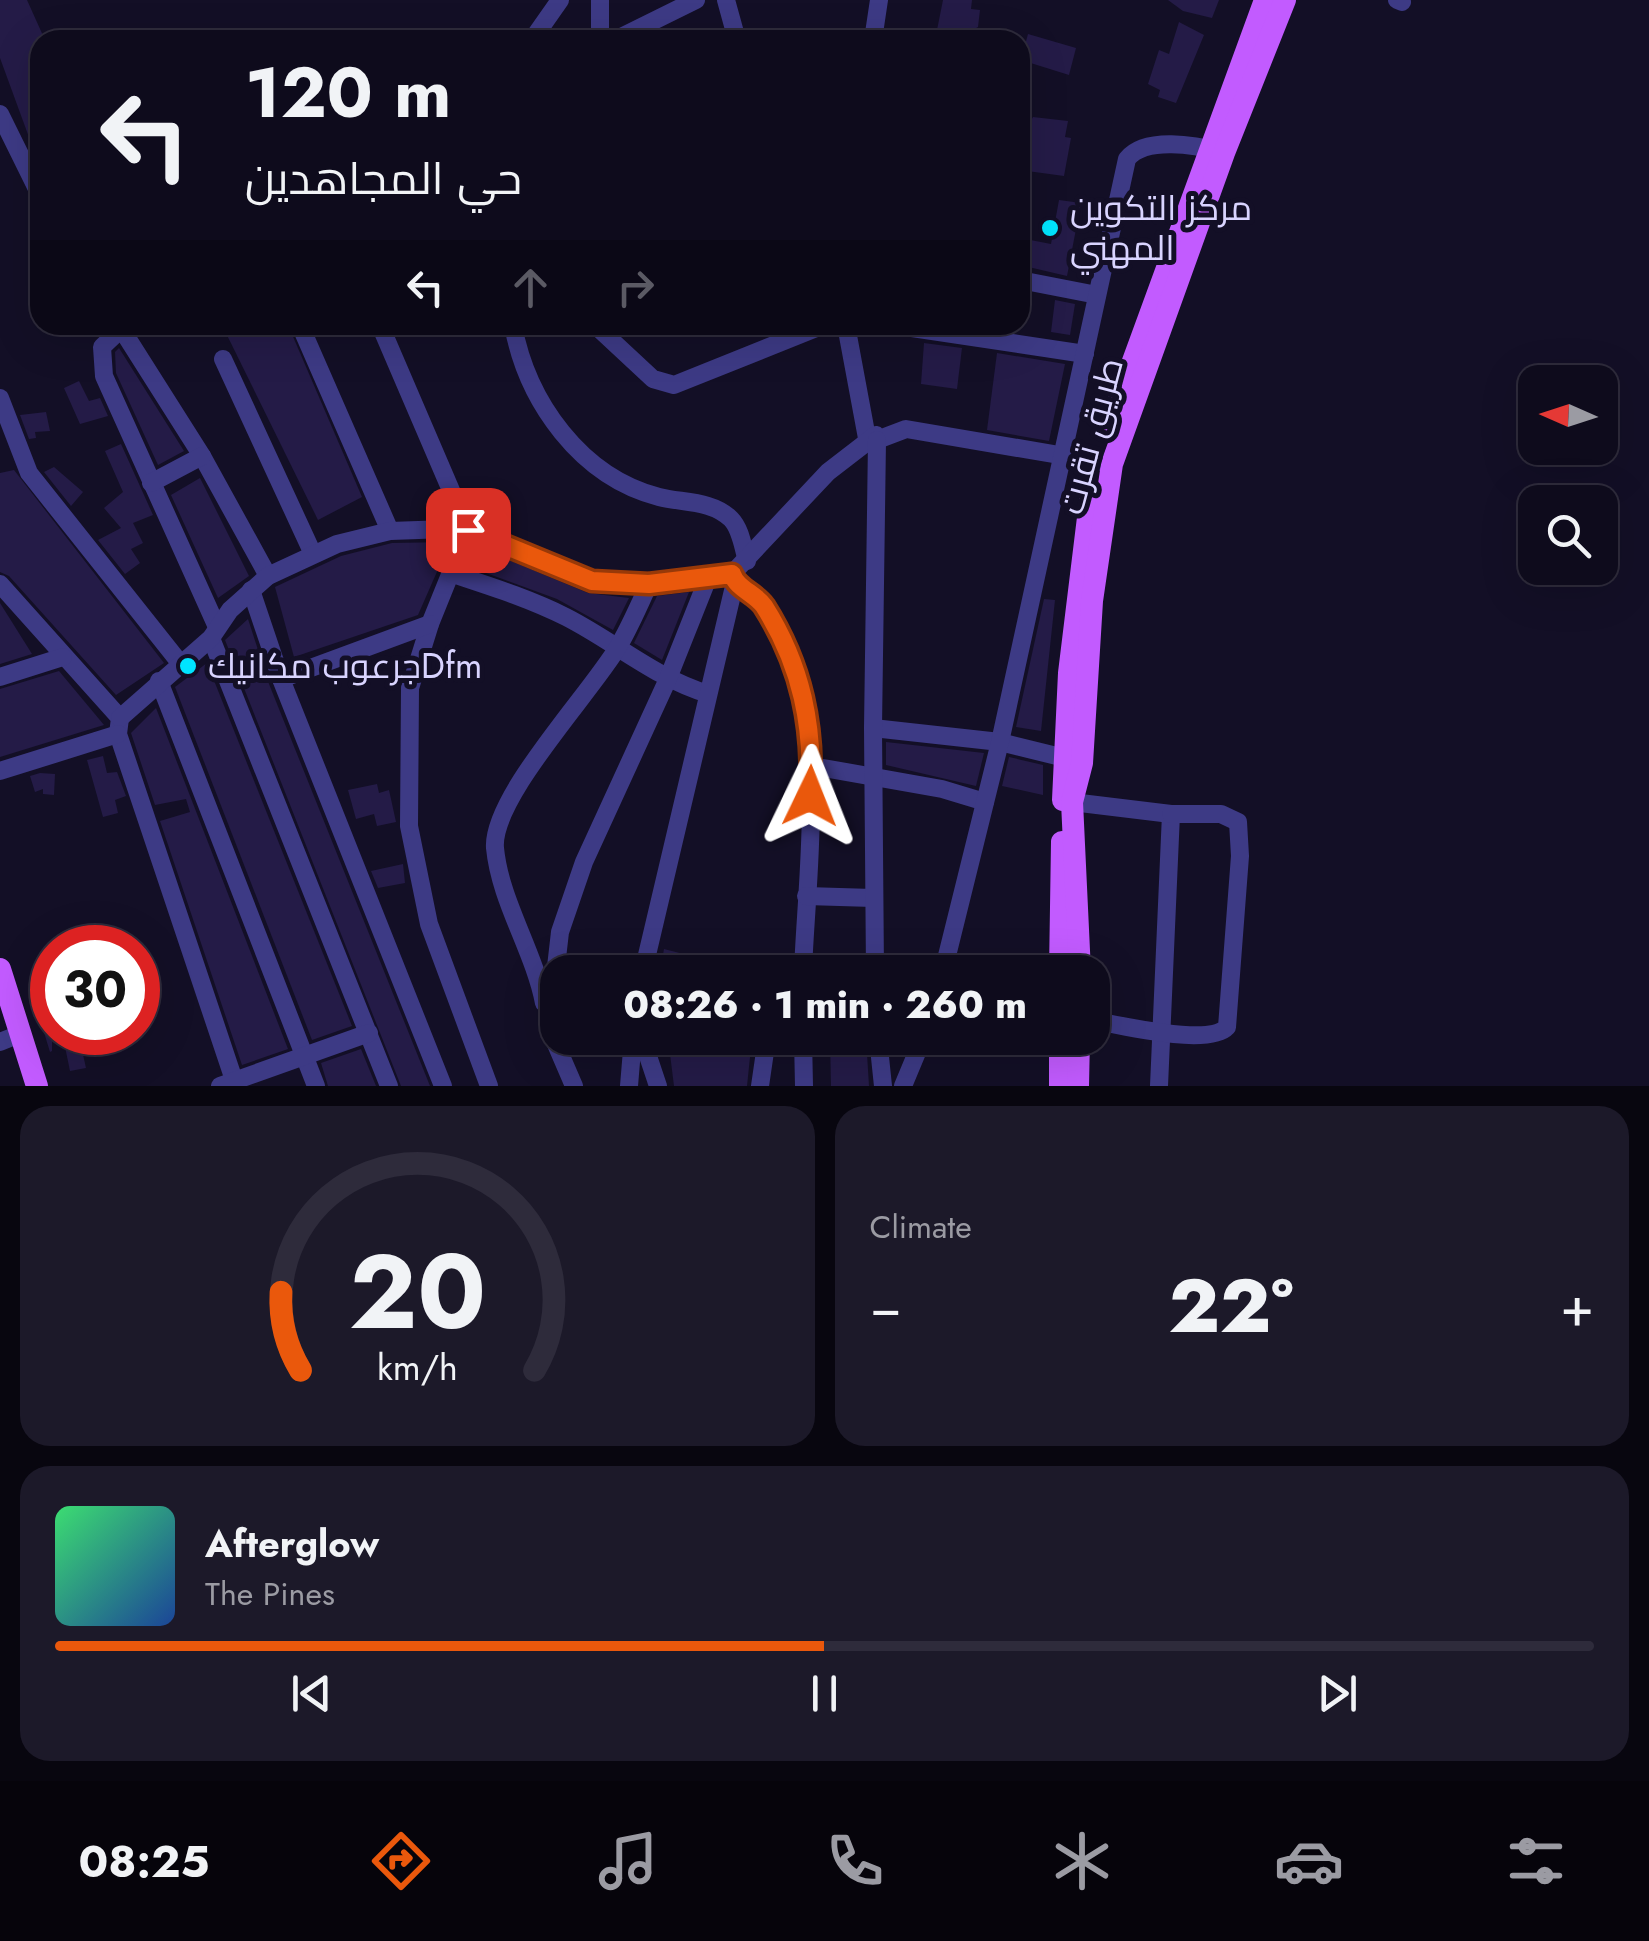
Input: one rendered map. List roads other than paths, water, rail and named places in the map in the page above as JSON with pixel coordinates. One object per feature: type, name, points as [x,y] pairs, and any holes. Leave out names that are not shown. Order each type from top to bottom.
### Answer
[{"type":"main road","name":"طريق تقرت","points":[[1061,955],[1085,523],[1265,0]]},
{"type":"main road","name":"طريق تقرت","points":[[1216,151],[1285,0]]},
{"type":"main road","name":"طريق تقرت","points":[[1073,760],[1079,955]]},
{"type":"main road","points":[[0,969],[10,1038],[37,1086]]},
{"type":"main road","points":[[1060,1055],[1060,1086]]},
{"type":"main road","points":[[1078,1055],[1078,1086]]},
{"type":"street","points":[[539,30],[560,0]]},
{"type":"street","points":[[632,30],[696,0]]},
{"type":"street","points":[[726,0],[734,30]]},
{"type":"street","points":[[874,30],[879,0]]},
{"type":"street","points":[[601,6],[610,30]]},
{"type":"street","points":[[0,114],[30,159]]},
{"type":"street","points":[[947,955],[1000,742],[1122,179],[1134,150],[1152,146],[1216,151]]},
{"type":"street","points":[[1030,282],[1097,295]]},
{"type":"street","points":[[113,335],[102,347],[104,376],[214,632],[389,1086]]},
{"type":"street","points":[[125,335],[202,456],[268,576]]},
{"type":"street","points":[[304,335],[390,531]]},
{"type":"street","points":[[384,335],[468,530],[430,624],[408,706],[410,837],[429,924],[489,1086]]},
{"type":"street","points":[[516,335],[536,394],[574,447],[596,467],[644,493],[718,510],[738,529],[747,562]]},
{"type":"street","points":[[608,335],[653,378],[674,386],[799,335]]},
{"type":"street","points":[[848,335],[872,439],[875,955]]},
{"type":"street","points":[[959,335],[1085,354]]},
{"type":"street","points":[[223,359],[313,554]]},
{"type":"street","points":[[0,398],[10,455],[180,663]]},
{"type":"street","points":[[647,955],[733,578],[828,472],[872,439],[906,429],[1105,463]]},
{"type":"street","points":[[151,483],[202,456]]},
{"type":"street","points":[[0,771],[119,726],[159,681],[268,576],[359,536],[390,531],[468,530],[592,581],[649,584],[733,578],[763,604],[796,672],[812,734],[804,955]]},
{"type":"street","points":[[450,573],[520,596],[618,646],[667,681],[708,694]]},
{"type":"street","points":[[558,955],[560,932],[584,862],[667,681],[708,578]]},
{"type":"street","points":[[0,584],[7,601],[63,658],[119,726],[230,1085],[369,1033]]},
{"type":"street","points":[[540,980],[500,872],[496,828],[529,771],[618,646],[649,584]]},
{"type":"street","points":[[251,590],[281,679],[443,1086]]},
{"type":"street","points":[[281,679],[430,624]]},
{"type":"street","points":[[0,678],[63,658]]},
{"type":"street","points":[[159,681],[316,1086]]},
{"type":"street","points":[[872,728],[1000,742],[1073,760]]},
{"type":"street","points":[[812,766],[984,802]]},
{"type":"street","points":[[1072,802],[1235,818],[1240,856],[1227,1028],[1222,1033],[1161,1034],[1110,1024]]},
{"type":"street","points":[[1159,1086],[1171,814]]},
{"type":"street","points":[[806,896],[873,898]]},
{"type":"street","points":[[561,1055],[574,1086]]},
{"type":"street","points":[[629,1086],[632,1055]]},
{"type":"street","points":[[648,1055],[658,1086]]},
{"type":"street","points":[[760,1086],[765,1055]]},
{"type":"street","points":[[803,1055],[804,1086]]},
{"type":"street","points":[[880,1055],[883,1086]]},
{"type":"street","points":[[903,1086],[916,1055]]},
{"type":"place","name":"مركز التكوين المهني","points":[[1050,228]]},
{"type":"place","name":"جرعوب مكانيكDfm","points":[[188,666]]}]
